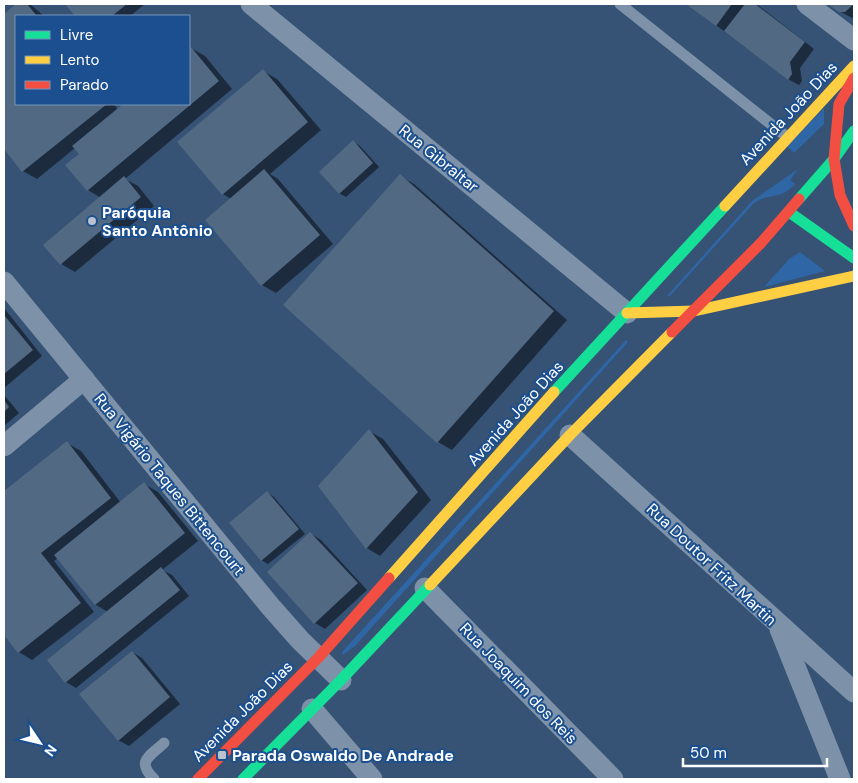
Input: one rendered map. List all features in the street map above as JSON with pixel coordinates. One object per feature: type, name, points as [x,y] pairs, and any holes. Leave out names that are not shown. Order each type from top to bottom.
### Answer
[{"type":"main road","name":"Avenida João Dias","points":[[198,779],[318,658],[627,313],[854,66]]},
{"type":"main road","points":[[854,76],[839,104],[834,159],[840,194],[854,226]]},
{"type":"main road","points":[[243,779],[341,680],[570,435],[694,311],[789,212],[834,159],[854,131]]},
{"type":"main road","points":[[789,212],[854,258]]},
{"type":"main road","points":[[627,313],[694,311],[854,276]]},
{"type":"street","name":"Rua Gibraltar","points":[[251,4],[627,313]]},
{"type":"street","points":[[807,4],[854,40]]},
{"type":"street","name":"Rua Vigário Taques Bittencourt","points":[[4,282],[270,606],[341,680]]},
{"type":"street","points":[[4,446],[84,379]]},
{"type":"street","name":"Rua Doutor Fritz Martin","points":[[570,435],[854,692]]},
{"type":"street","name":"Rua Joaquim dos Reis","points":[[425,588],[613,779]]},
{"type":"street","points":[[778,625],[840,779]]},
{"type":"street","points":[[312,709],[372,779]]},
{"type":"lane","points":[[620,4],[787,137]]},
{"type":"lane","points":[[154,779],[145,770],[145,762],[164,743]]},
{"type":"shaded area","points":[[824,108],[824,124],[794,153],[787,146]]},
{"type":"shaded area","points":[[798,169],[790,180],[795,184],[784,193],[754,203],[670,296],[667,296],[752,201]]},
{"type":"shaded area","points":[[800,252],[825,271],[764,287],[789,259]]},
{"type":"shaded area","points":[[626,340],[628,342],[355,646],[343,655],[342,652]]},
{"type":"building","points":[[16,4],[27,4],[36,15],[15,15],[15,105],[106,105],[22,172],[4,149],[4,14]]},
{"type":"building","points":[[65,4],[127,4],[113,15],[74,15]]},
{"type":"building","points":[[686,4],[732,4],[716,26]]},
{"type":"building","points":[[745,4],[755,4],[805,42],[790,62],[792,74],[788,80],[724,31]]},
{"type":"building","points":[[828,4],[854,4],[845,12],[839,12]]},
{"type":"building","points":[[190,48],[219,81],[87,191],[65,165],[79,154],[72,146],[122,105],[190,105]]},
{"type":"building","points":[[263,69],[308,122],[222,195],[177,142]]},
{"type":"building","points":[[353,140],[373,163],[339,194],[319,172]]},
{"type":"building","points":[[264,169],[320,235],[261,286],[205,220]]},
{"type":"building","points":[[400,174],[554,311],[437,443],[283,305]]},
{"type":"building","name":"Paróquia Santo Antônio","points":[[124,176],[141,197],[60,265],[43,245]]},
{"type":"building","points":[[4,315],[33,350],[4,374]]},
{"type":"building","points":[[4,400],[9,407],[4,412]]},
{"type":"building","points":[[369,429],[418,492],[366,549],[318,486]]},
{"type":"building","points":[[67,441],[111,498],[41,553],[81,603],[18,653],[4,635],[4,491]]},
{"type":"building","points":[[144,482],[185,533],[95,605],[54,555]]},
{"type":"building","points":[[267,491],[299,529],[261,561],[229,523]]},
{"type":"building","points":[[310,532],[358,583],[314,624],[267,572]]},
{"type":"building","points":[[161,567],[180,590],[65,683],[47,660]]},
{"type":"building","points":[[132,651],[170,697],[118,741],[79,694]]},
{"type":"traffic: fast","points":[[799,199],[834,159],[854,131]]},
{"type":"traffic: fast","points":[[554,392],[725,206]]},
{"type":"traffic: fast","points":[[789,212],[854,258]]},
{"type":"traffic: fast","points":[[243,779],[341,680],[430,585]]},
{"type":"traffic: slow","points":[[725,206],[854,66]]},
{"type":"traffic: slow","points":[[627,313],[694,311],[854,276]]},
{"type":"traffic: slow","points":[[430,585],[570,435],[672,332]]},
{"type":"traffic: slow","points":[[389,578],[554,392]]},
{"type":"traffic: jam","points":[[854,78],[839,104],[834,159],[840,195],[854,226]]},
{"type":"traffic: jam","points":[[672,332],[761,243],[799,199]]},
{"type":"traffic: jam","points":[[198,779],[318,658],[389,578]]},
{"type":"place","name":"Paróquia Santo Antônio","points":[[92,221]]},
{"type":"place","name":"Parada Oswaldo De Andrade","points":[[222,755]]}]
